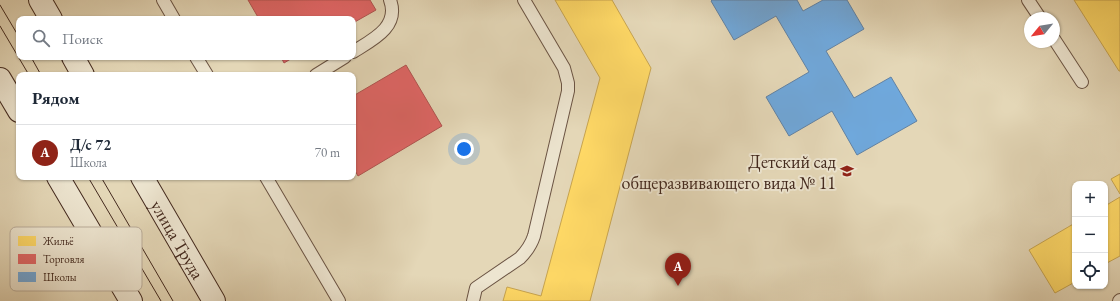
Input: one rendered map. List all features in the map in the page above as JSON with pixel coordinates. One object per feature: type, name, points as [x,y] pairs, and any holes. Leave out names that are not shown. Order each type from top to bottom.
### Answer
[{"type":"main road","points":[[40,0],[49,16]]},
{"type":"main road","points":[[75,60],[82,72]]},
{"type":"main road","points":[[0,79],[16,107]]},
{"type":"main road","points":[[60,180],[87,227]]},
{"type":"main road","name":"улица Труда","points":[[144,180],[214,301]]},
{"type":"main road","points":[[125,291],[131,301]]},
{"type":"lane","points":[[163,0],[172,16]]},
{"type":"lane","points":[[356,50],[376,38],[386,29],[391,17],[392,4],[390,0]]},
{"type":"lane","points":[[473,301],[476,288],[520,258],[531,244],[568,91],[568,83],[564,68],[524,0]]},
{"type":"lane","points":[[1028,0],[1036,12]]},
{"type":"lane","points":[[1060,48],[1082,82]]},
{"type":"lane","points":[[198,60],[205,72]]},
{"type":"lane","points":[[321,72],[340,60]]},
{"type":"lane","points":[[268,180],[339,301]]},
{"type":"building: Жильё","points":[[555,0],[612,0],[651,68],[590,301],[503,301],[507,287],[541,296],[600,78]]},
{"type":"building: Жильё","points":[[1074,0],[1120,0],[1120,71],[1119,71]]},
{"type":"building: Жильё","points":[[1120,174],[1120,194],[1111,179]]},
{"type":"building: Жильё","points":[[1120,197],[1120,256],[1108,262],[1108,217],[1108,204]]},
{"type":"building: Жильё","points":[[1072,225],[1072,284],[1055,293],[1029,250]]},
{"type":"building: Торговля","points":[[248,0],[370,0],[376,10],[356,21],[356,16],[257,16]]},
{"type":"building: Торговля","points":[[406,65],[442,126],[358,176],[356,172],[356,94]]},
{"type":"building: Школы","points":[[797,0],[803,11],[823,0],[847,0],[864,29],[826,51],[854,98],[891,77],[917,121],[857,155],[832,111],[789,136],[766,97],[809,72],[776,16],[734,40],[711,1]]},
{"type":"tram line","points":[[0,5],[16,32]]},
{"type":"tram line","points":[[0,26],[16,53]]},
{"type":"tram line","points":[[20,60],[27,72]]},
{"type":"tram line","points":[[33,60],[39,72]]},
{"type":"tram line","points":[[90,180],[117,227]]},
{"type":"tram line","points":[[103,180],[130,227]]},
{"type":"tram line","points":[[142,248],[173,301]]},
{"type":"tram line","points":[[142,269],[161,301]]},
{"type":"place","name":"Детский сад общеразвивающего вида № 11","points":[[847,171]]},
{"type":"place","name":"Д/с 72","points":[[678,286]]}]
